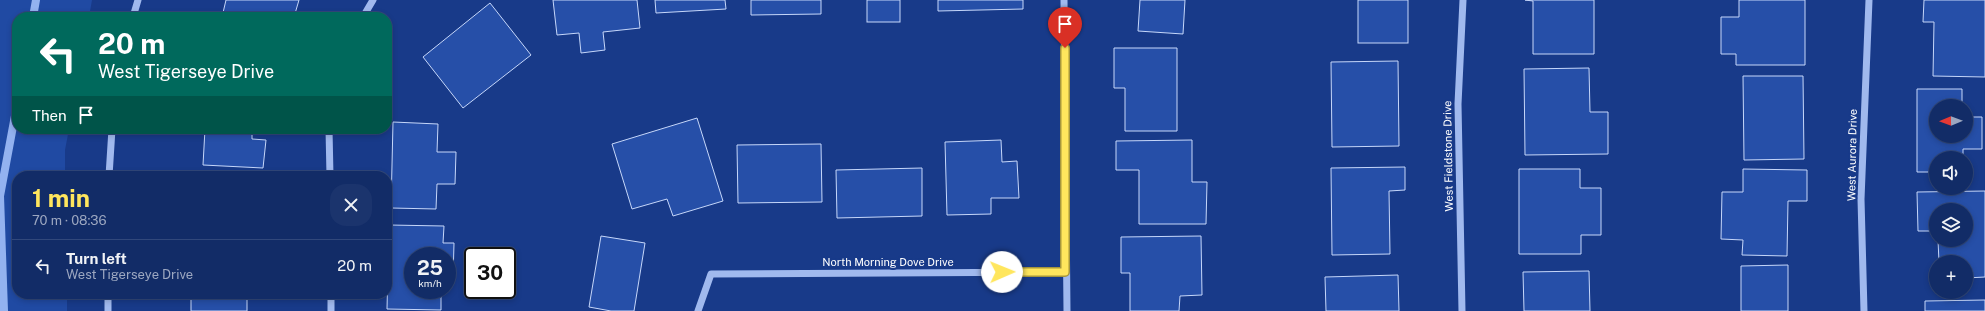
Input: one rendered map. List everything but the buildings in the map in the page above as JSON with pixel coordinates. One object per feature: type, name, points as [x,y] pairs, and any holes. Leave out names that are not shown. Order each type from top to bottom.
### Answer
[{"type":"street","points":[[134,12],[138,0]]},
{"type":"street","points":[[366,12],[373,0]]},
{"type":"street","points":[[1064,0],[1065,272],[1067,311]]},
{"type":"street","name":"West Fieldstone Drive","points":[[1462,311],[1458,104],[1463,0]]},
{"type":"street","name":"West Aurora Drive","points":[[1864,311],[1862,199],[1866,50],[1869,0]]},
{"type":"street","points":[[109,171],[112,134]]},
{"type":"street","points":[[329,134],[330,171]]},
{"type":"street","name":"North Morning Dove Drive","points":[[698,311],[711,274],[1065,272]]},
{"type":"street","points":[[108,299],[108,311]]},
{"type":"street","points":[[331,299],[332,311]]},
{"type":"shaded area","points":[[0,0],[92,0],[90,12],[12,12],[12,134],[68,134],[65,150],[65,171],[12,171],[12,299],[67,299],[67,311],[0,311]]},
{"type":"waterway","points":[[34,12],[36,0]]},
{"type":"waterway","points":[[4,311],[0,196],[12,132]]},
{"type":"route","points":[[1002,272],[1065,272],[1065,48]]}]
